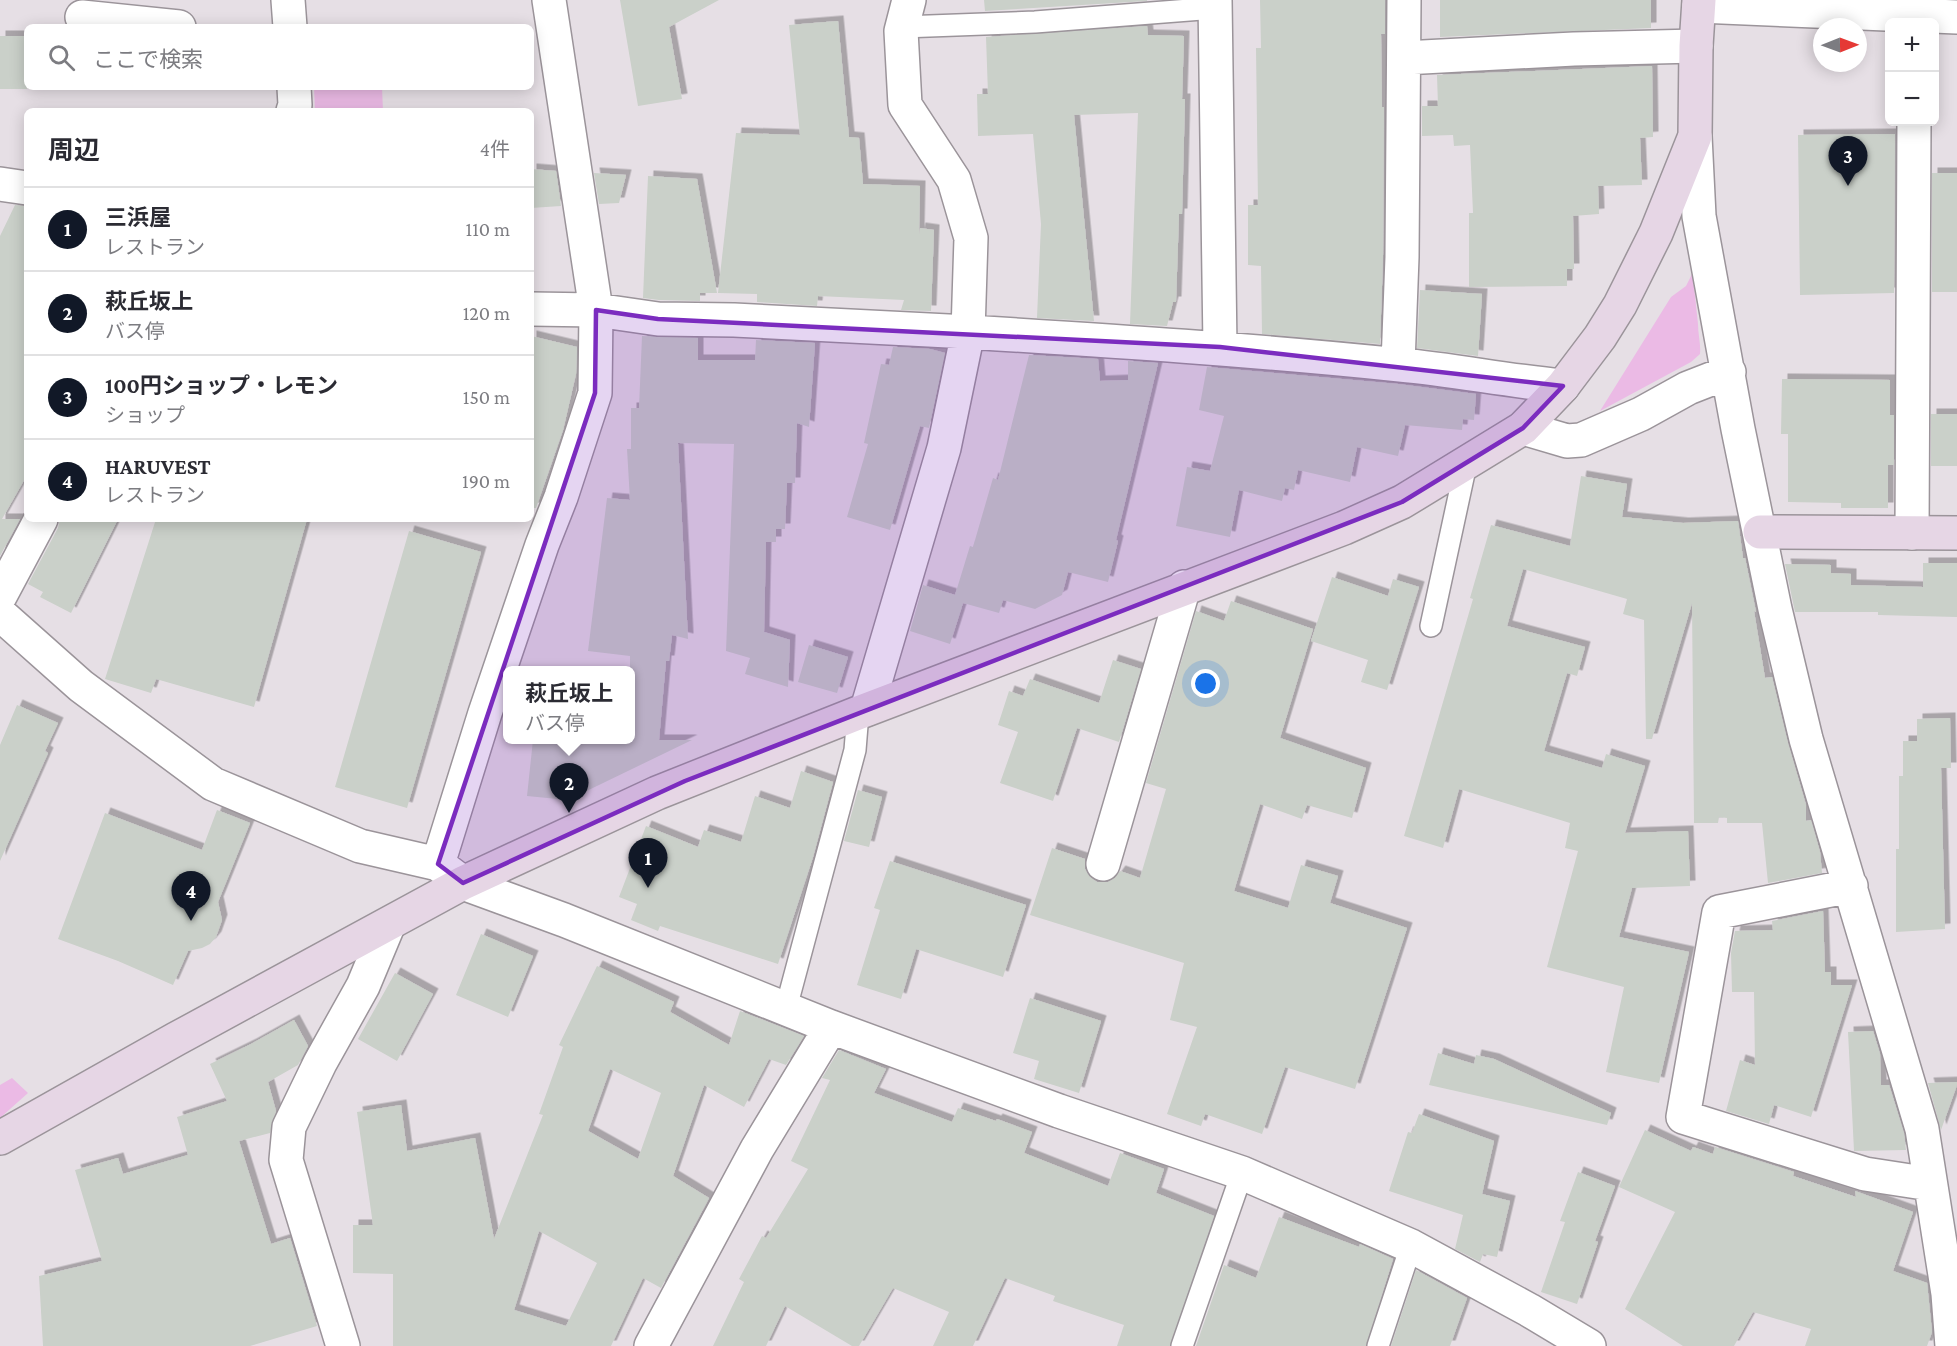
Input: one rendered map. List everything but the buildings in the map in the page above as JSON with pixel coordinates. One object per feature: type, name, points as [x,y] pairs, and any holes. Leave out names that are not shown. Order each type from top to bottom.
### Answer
[{"type":"street","points":[[288,0],[290,24]]},
{"type":"street","points":[[451,874],[485,713],[595,393],[596,310],[549,0]]},
{"type":"street","points":[[1398,364],[1402,257],[1404,0]]},
{"type":"street","points":[[1901,18],[1699,3],[1695,136],[1699,216],[1738,429],[1775,609],[1806,739],[1922,1129],[1948,1294],[1952,1346]]},
{"type":"street","points":[[1215,4],[1220,347]]},
{"type":"street","points":[[862,711],[944,448],[968,332],[971,238],[954,180],[905,105],[905,14]]},
{"type":"street","points":[[1928,18],[1957,16]]},
{"type":"street","points":[[82,17],[150,24]]},
{"type":"street","points":[[1404,58],[1574,49],[1696,46]]},
{"type":"street","points":[[294,90],[294,108]]},
{"type":"street","points":[[1912,532],[1914,126]]},
{"type":"street","points":[[0,1138],[176,1039],[388,926],[451,874],[862,711],[1344,528],[1402,502],[1522,428],[1563,386],[1600,337],[1620,305],[1656,233],[1695,136]]},
{"type":"street","points":[[0,184],[24,188]]},
{"type":"street","points":[[1656,233],[1676,210],[1688,209],[1699,216]]},
{"type":"street","points":[[534,309],[596,310],[658,319],[734,320],[1220,347],[1451,370],[1515,382],[1563,386]]},
{"type":"street","points":[[1522,428],[1567,441],[1581,440],[1641,414],[1688,388],[1729,372]]},
{"type":"street","points":[[39,522],[3,619],[81,686],[213,784],[360,846],[451,874],[831,1027],[1059,1111],[1242,1173],[1411,1246],[1529,1310],[1589,1346]]},
{"type":"street","points":[[1760,532],[1957,533]]},
{"type":"street","points":[[1103,864],[1184,587]]},
{"type":"street","points":[[1851,886],[1719,912],[1683,1117],[1865,1174],[1930,1184]]},
{"type":"street","points":[[343,1346],[286,1160],[289,1127],[320,1064],[363,986],[388,926]]},
{"type":"street","points":[[651,1346],[757,1149],[831,1027]]},
{"type":"lane","points":[[905,14],[1035,22],[1215,4]]},
{"type":"lane","points":[[1431,626],[1466,464]]},
{"type":"lane","points":[[786,1008],[855,750],[862,711]]},
{"type":"lane","points":[[1182,1346],[1242,1173]]},
{"type":"lane","points":[[1378,1346],[1411,1246]]},
{"type":"highlighted area","points":[[596,310],[658,319],[1220,347],[1563,386],[1523,428],[1402,502],[685,781],[463,883],[438,864],[595,393]]},
{"type":"shaded area","points":[[314,90],[382,90],[383,108],[315,108]]},
{"type":"shaded area","points":[[1692,274],[1700,354],[1691,362],[1600,411],[1671,297],[1686,286]]},
{"type":"shaded area","points":[[12,1078],[28,1093],[0,1118],[0,1085]]},
{"type":"place","name":"100円ショップ・レモン","points":[[1848,186]]},
{"type":"place","name":"萩丘坂上","points":[[569,813]]},
{"type":"place","name":"三浜屋","points":[[648,888]]},
{"type":"place","name":"HARUVEST","points":[[191,921]]}]
